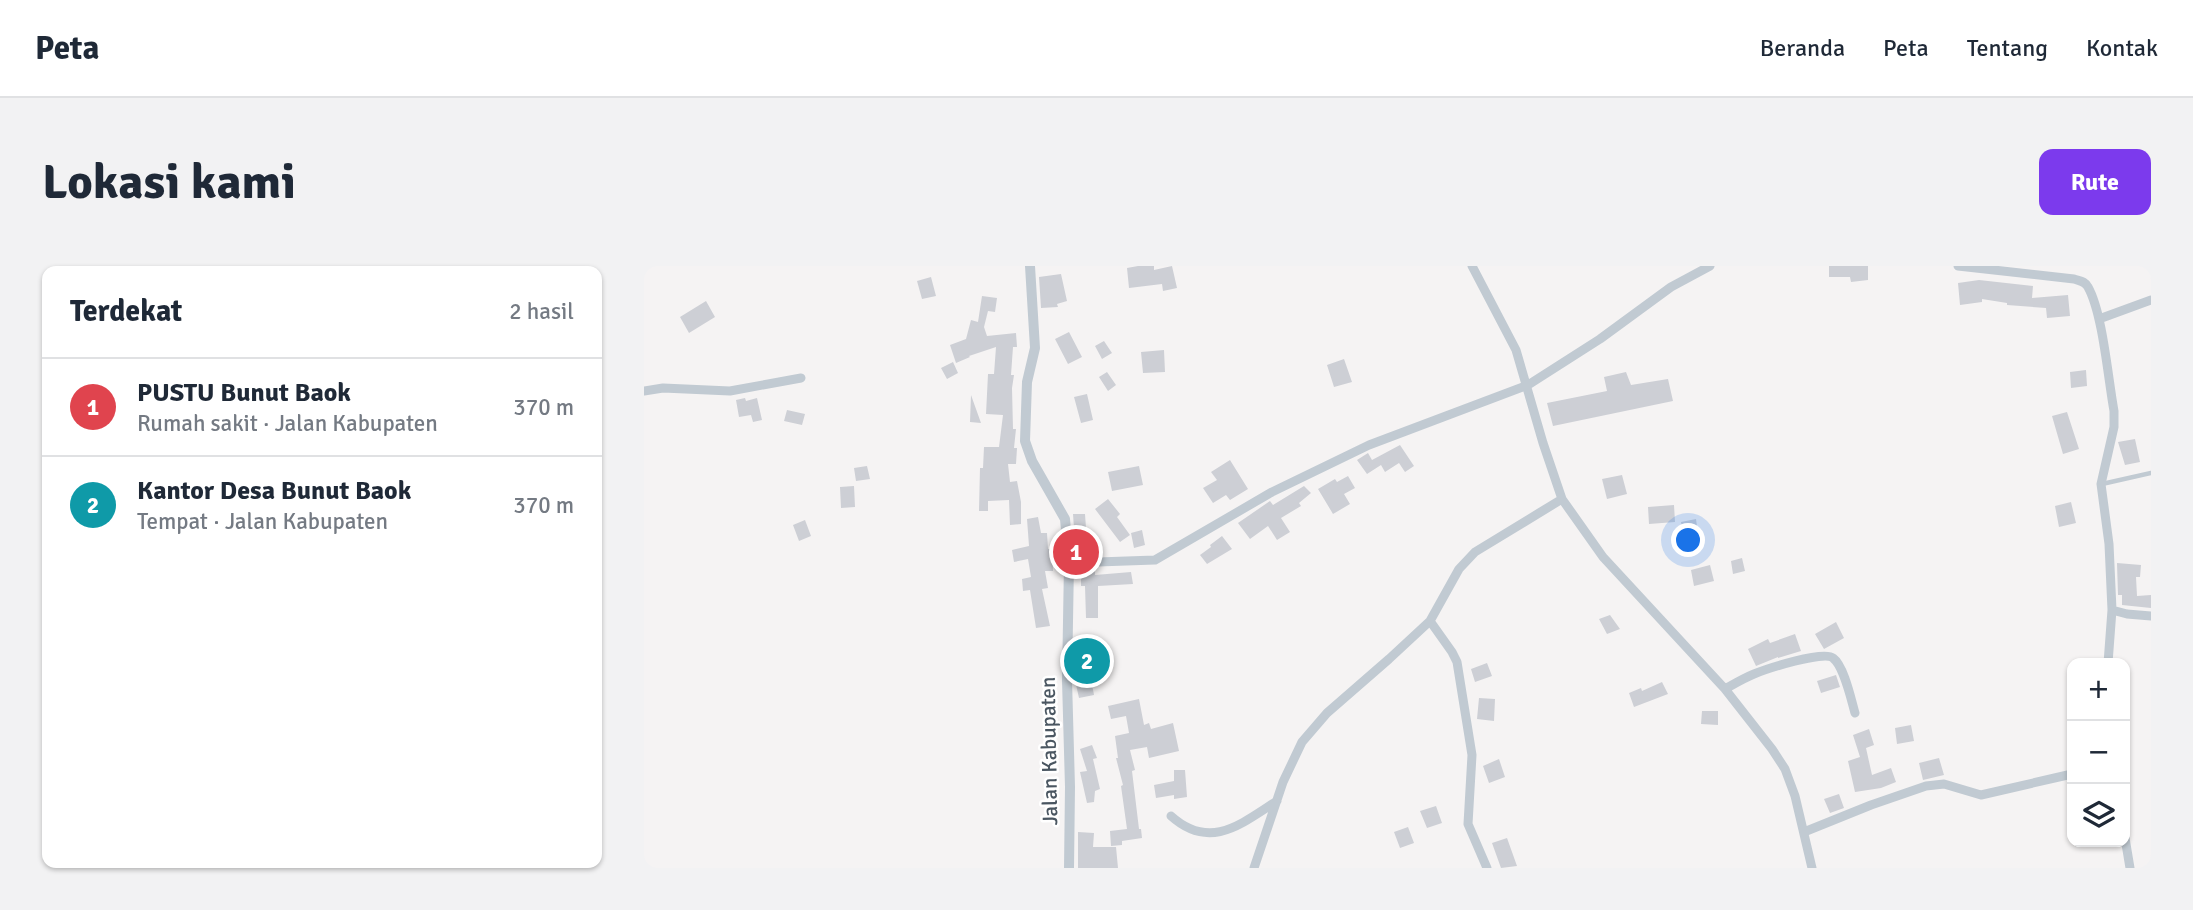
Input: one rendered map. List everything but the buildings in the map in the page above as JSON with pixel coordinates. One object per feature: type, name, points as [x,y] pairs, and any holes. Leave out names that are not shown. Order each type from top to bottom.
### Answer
[{"type":"street","name":"Jalan Kabupaten","points":[[1030,266],[1035,348],[1027,382],[1025,441],[1032,461],[1065,519],[1069,563],[1069,868]]},
{"type":"street","points":[[1472,266],[1516,349],[1562,499],[1603,557],[1725,689],[1785,769],[1796,796],[1812,868]]},
{"type":"street","points":[[1069,563],[1155,560],[1272,492],[1368,445],[1528,385],[1600,339],[1671,287],[1710,266]]},
{"type":"street","points":[[1958,266],[2011,269],[2074,279],[2084,282],[2088,287],[2099,319],[2114,426],[2101,484],[2109,544],[2112,610],[2108,658]]},
{"type":"street","points":[[2099,319],[2151,300]]},
{"type":"street","points":[[644,391],[663,388],[730,391],[801,378]]},
{"type":"street","points":[[1254,868],[1283,782],[1302,741],[1327,713],[1430,621],[1459,569],[1475,552],[1562,499]]},
{"type":"street","points":[[2112,610],[2151,616]]},
{"type":"street","points":[[1430,621],[1457,662],[1472,755],[1468,824],[1487,868]]},
{"type":"street","points":[[1725,689],[1754,674],[1829,655],[1835,659],[1844,678],[1855,713]]},
{"type":"street","points":[[1804,832],[1926,786],[1944,784],[1980,795],[2067,775]]},
{"type":"street","points":[[1171,816],[1182,826],[1196,832],[1214,834],[1235,828],[1277,801]]},
{"type":"street","points":[[2126,847],[2130,868]]},
{"type":"lane","points":[[2101,484],[2151,473]]},
{"type":"place","name":"PUSTU Bunut Baok","points":[[1076,552]]},
{"type":"place","name":"Kantor Desa Bunut Baok","points":[[1087,661]]}]
